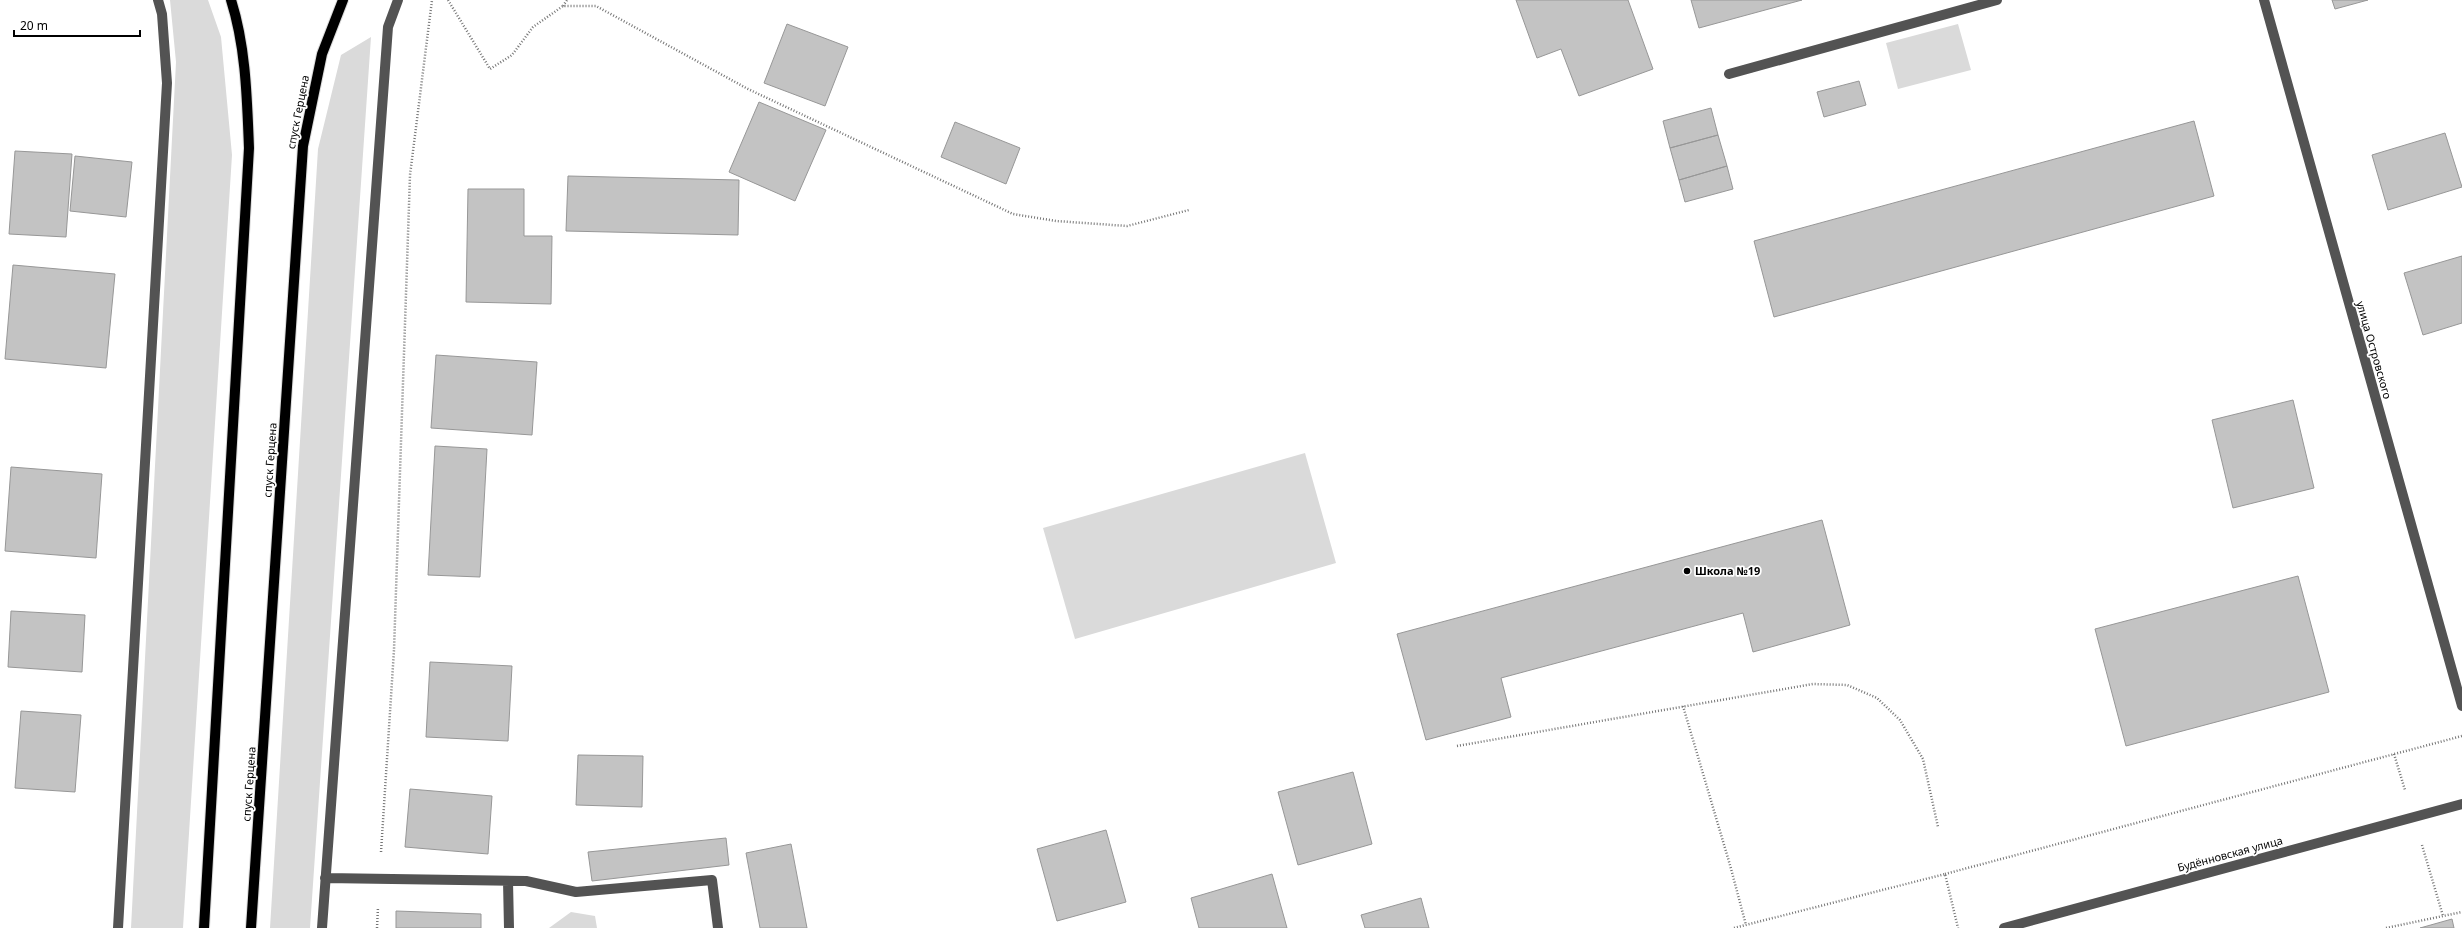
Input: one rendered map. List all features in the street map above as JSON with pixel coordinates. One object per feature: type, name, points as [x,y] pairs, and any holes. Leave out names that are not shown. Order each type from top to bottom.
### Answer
[{"type":"main road","points":[[204,928],[249,148],[246,84],[237,18],[231,0]]},
{"type":"main road","name":"спуск Герцена","points":[[251,928],[302,146],[322,54],[343,0]]},
{"type":"street","points":[[118,928],[167,83],[162,14],[158,0]]},
{"type":"street","points":[[322,928],[388,27],[398,0]]},
{"type":"street","points":[[1729,74],[1997,0]]},
{"type":"street","name":"улица Островского","points":[[2264,0],[2462,706]]},
{"type":"street","name":"Будённовская улица","points":[[2004,928],[2462,804]]},
{"type":"street","points":[[325,878],[526,881],[576,892],[712,880],[718,928]]},
{"type":"street","points":[[508,881],[510,928]]},
{"type":"path","points":[[377,928],[394,650],[410,175],[432,0]]},
{"type":"path","points":[[448,0],[490,69],[512,55],[533,27],[563,6],[567,0]]},
{"type":"path","points":[[563,6],[596,6],[748,89],[1013,214],[1056,221],[1127,226],[1189,210]]},
{"type":"path","points":[[1457,746],[1813,684],[1847,684],[1877,698],[1900,720],[1923,759],[1938,827]]},
{"type":"path","points":[[1683,706],[1730,865],[1746,925]]},
{"type":"path","points":[[1734,928],[1945,874],[2462,736]]},
{"type":"path","points":[[1945,874],[1958,928]]},
{"type":"path","points":[[2386,928],[2462,912]]},
{"type":"shaded area","points":[[170,0],[208,0],[221,37],[232,155],[183,928],[131,928],[176,62]]},
{"type":"shaded area","points":[[1958,24],[1971,70],[1898,89],[1886,43]]},
{"type":"shaded area","points":[[371,37],[310,928],[270,928],[318,149],[341,55]]},
{"type":"shaded area","points":[[1305,453],[1336,563],[1075,639],[1043,528]]},
{"type":"shaded area","points":[[571,912],[595,916],[597,928],[549,928]]},
{"type":"building","points":[[1516,0],[1628,0],[1653,69],[1579,96],[1561,49],[1537,58]]},
{"type":"building","points":[[1691,0],[1802,0],[1699,28]]},
{"type":"building","points":[[2332,0],[2368,0],[2335,9]]},
{"type":"building","points":[[787,24],[848,47],[825,106],[764,83]]},
{"type":"building","points":[[1859,81],[1866,105],[1824,117],[1817,92]]},
{"type":"building","points":[[759,102],[826,130],[795,201],[729,172]]},
{"type":"building","points":[[1711,108],[1718,135],[1670,148],[1663,121]]},
{"type":"building","points":[[2194,121],[2214,196],[1774,317],[1754,241]]},
{"type":"building","points":[[955,122],[1020,148],[1006,184],[941,157]]},
{"type":"building","points":[[2445,133],[2462,187],[2388,210],[2372,155]]},
{"type":"building","points":[[1718,135],[1727,166],[1679,180],[1670,148]]},
{"type":"building","points":[[15,151],[72,154],[66,237],[9,234]]},
{"type":"building","points":[[75,156],[132,162],[126,217],[70,211]]},
{"type":"building","points":[[1727,166],[1733,189],[1685,202],[1679,180]]},
{"type":"building","points":[[568,176],[739,180],[738,235],[566,231]]},
{"type":"building","points":[[468,189],[524,189],[524,236],[552,236],[551,304],[466,302]]},
{"type":"building","points":[[2462,256],[2462,323],[2423,335],[2404,273]]},
{"type":"building","points":[[13,265],[115,274],[106,368],[5,359]]},
{"type":"building","points":[[436,355],[537,362],[532,435],[431,428]]},
{"type":"building","points":[[2293,400],[2314,488],[2233,508],[2212,420]]},
{"type":"building","points":[[435,446],[487,449],[480,577],[428,575]]},
{"type":"building","points":[[11,467],[102,474],[96,558],[5,551]]},
{"type":"building","points":[[1822,520],[1850,625],[1753,652],[1743,613],[1501,678],[1511,717],[1426,740],[1397,634]]},
{"type":"building","points":[[2298,576],[2329,692],[2126,746],[2095,629]]},
{"type":"building","points":[[11,611],[85,615],[82,672],[8,667]]},
{"type":"building","points":[[430,662],[512,666],[508,741],[426,737]]},
{"type":"building","points":[[21,711],[81,715],[75,792],[15,788]]},
{"type":"building","points":[[578,755],[643,756],[642,807],[576,805]]},
{"type":"building","points":[[1353,772],[1372,844],[1298,865],[1278,792]]},
{"type":"building","points":[[410,789],[492,796],[488,854],[405,847]]},
{"type":"building","points":[[1106,830],[1126,902],[1057,921],[1037,849]]},
{"type":"building","points":[[726,838],[729,865],[592,881],[588,852]]},
{"type":"building","points":[[791,844],[807,928],[760,928],[746,853]]},
{"type":"building","points":[[1272,874],[1287,928],[1199,928],[1191,898]]},
{"type":"building","points":[[1421,898],[1429,928],[1365,928],[1361,915]]},
{"type":"building","points":[[396,911],[481,914],[481,928],[396,928]]},
{"type":"building","points":[[2452,919],[2454,928],[2420,928]]},
{"type":"place","name":"Школа №19","points":[[1687,571]]}]
